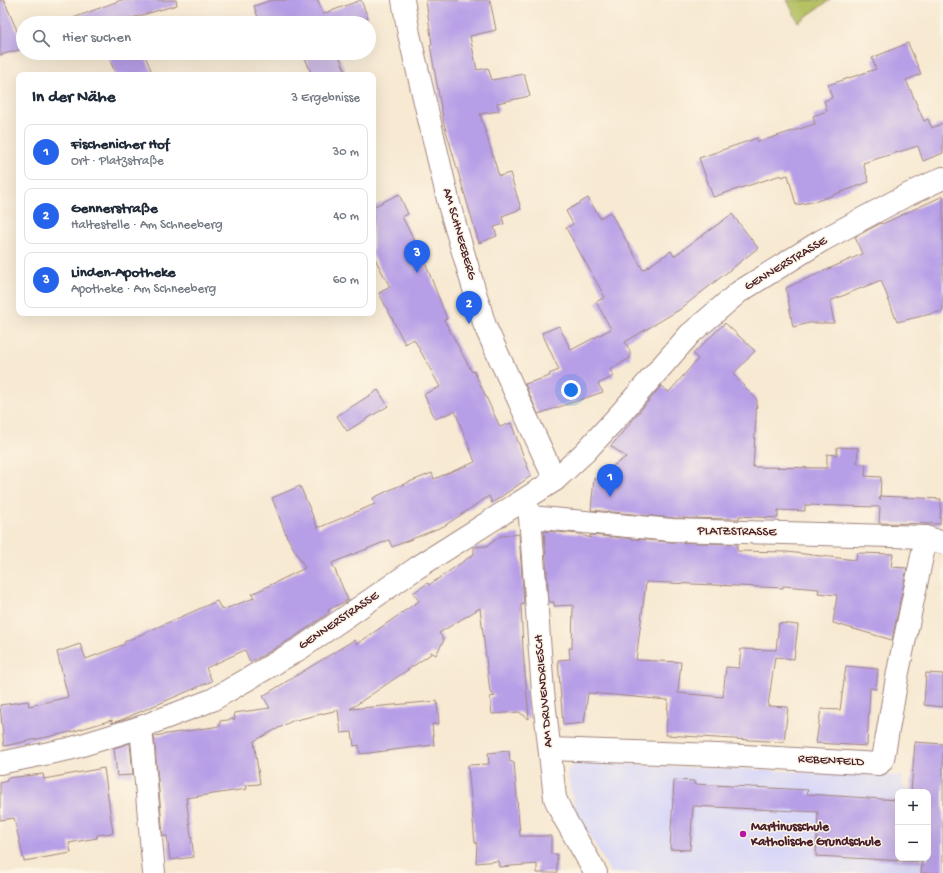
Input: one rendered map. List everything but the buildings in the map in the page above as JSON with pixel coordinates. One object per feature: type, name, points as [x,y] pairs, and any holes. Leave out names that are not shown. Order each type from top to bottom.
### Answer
[{"type":"street","name":"AM SCHNEEBERG","points":[[403,0],[409,34],[450,208],[485,326],[555,480]]},
{"type":"street","name":"GENNERSTRASSE","points":[[0,763],[69,749],[141,727],[212,700],[301,648],[418,567],[528,508],[615,420],[690,334],[739,292],[821,241],[903,197],[943,178]]},
{"type":"street","name":"PLATZSTRASSE","points":[[528,508],[672,530],[935,540]]},
{"type":"street","name":"AM DRUVENDRIESCH","points":[[528,508],[543,692],[555,798],[562,814],[596,873]]},
{"type":"street","name":"REBENFELD","points":[[550,749],[744,756],[879,764],[883,759],[898,672],[935,540]]},
{"type":"street","points":[[141,727],[154,873]]},
{"type":"shaded area","name":"Martinusschule Katholische Grundschule","points":[[575,762],[902,776],[903,788],[911,789],[895,789],[895,861],[931,861],[931,792],[943,793],[943,873],[611,873],[575,809],[567,772]]},
{"type":"green space","points":[[787,0],[830,0],[798,22]]},
{"type":"place","name":"Linden-Apotheke","points":[[417,273]]},
{"type":"place","name":"Gennerstraße","points":[[469,324]]},
{"type":"place","name":"Fischenicher Hof","points":[[610,497]]},
{"type":"place","name":"Martinusschule Katholische Grundschule","points":[[743,834]]}]
